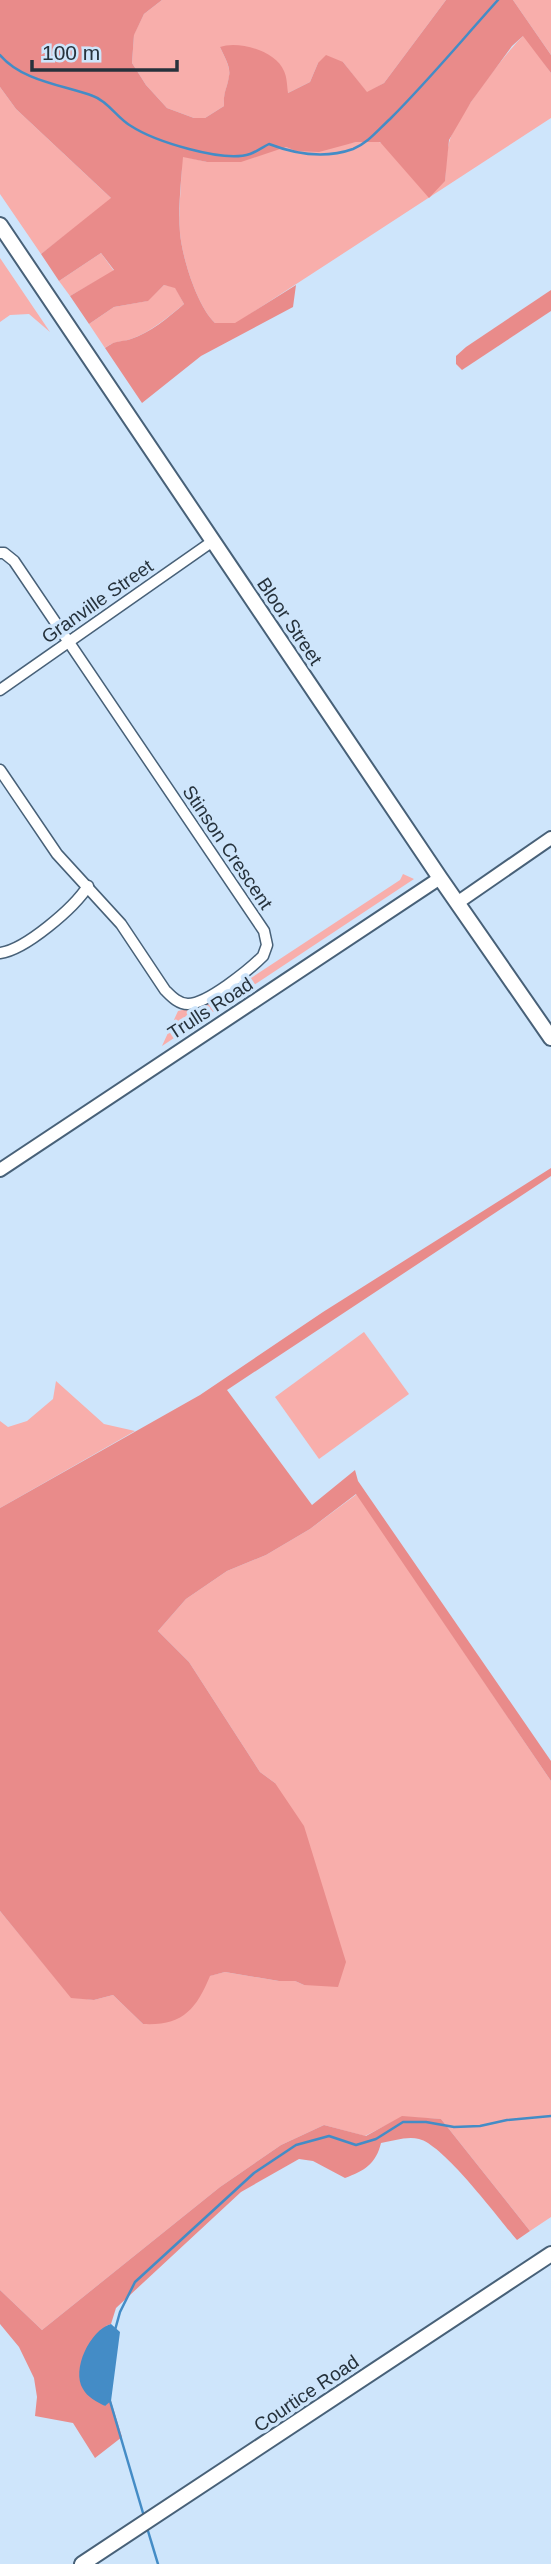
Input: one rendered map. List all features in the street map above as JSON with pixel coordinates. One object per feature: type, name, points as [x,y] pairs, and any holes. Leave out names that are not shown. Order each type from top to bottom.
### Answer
[{"type":"main road","name":"Bloor Street","points":[[0,225],[440,878],[551,1038]]},
{"type":"main road","name":"Courtice Road","points":[[82,2564],[551,2254]]},
{"type":"street","name":"Granville Street","points":[[0,690],[213,541]]},
{"type":"street","points":[[0,553],[14,561],[69,643]]},
{"type":"street","name":"Stinson Crescent","points":[[0,770],[57,854],[121,924],[165,990],[176,1000],[186,1004],[200,1002],[263,956],[267,945],[264,931],[69,643]]},
{"type":"street","points":[[457,903],[551,838]]},
{"type":"street","name":"Trulls Road","points":[[0,1170],[440,878]]},
{"type":"street","points":[[0,953],[14,950],[64,914],[78,901],[88,886]]},
{"type":"shaded area","points":[[0,0],[162,0],[144,14],[134,35],[132,63],[146,85],[167,108],[194,118],[205,118],[224,106],[229,73],[220,47],[246,46],[273,58],[284,71],[288,93],[310,82],[318,63],[326,55],[343,62],[367,92],[384,83],[446,0],[513,0],[551,55],[551,73],[523,36],[512,46],[471,102],[449,140],[445,181],[429,198],[380,142],[356,142],[319,152],[296,151],[286,147],[241,162],[207,162],[183,157],[179,214],[181,243],[187,268],[208,315],[215,323],[235,323],[296,285],[293,307],[201,356],[142,403],[105,348],[145,333],[184,304],[175,288],[164,285],[148,301],[114,307],[89,324],[70,296],[114,270],[101,253],[59,281],[41,254],[111,198],[16,109],[0,87]]},
{"type":"shaded area","points":[[162,0],[446,0],[384,83],[367,93],[343,62],[318,63],[310,82],[288,93],[220,47],[229,73],[224,106],[205,118],[194,118],[167,108],[146,85],[132,63],[134,34],[144,14]]},
{"type":"shaded area","points":[[513,0],[551,0],[551,55]]},
{"type":"shaded area","points":[[524,35],[551,73],[551,118],[235,324],[215,323],[202,305],[187,268],[181,243],[179,214],[182,156],[207,162],[286,147],[310,151],[355,142],[379,142],[445,181],[449,143],[460,119]]},
{"type":"shaded area","points":[[0,87],[16,109],[112,199],[41,254],[0,194]]},
{"type":"shaded area","points":[[101,253],[114,271],[70,296],[59,281]]},
{"type":"shaded area","points":[[0,258],[50,332],[29,314],[10,315],[0,322]]},
{"type":"shaded area","points":[[164,285],[175,287],[184,304],[145,332],[105,348],[89,324],[114,307],[147,301]]},
{"type":"shaded area","points":[[551,290],[551,311],[462,370],[456,364],[456,356],[466,347]]},
{"type":"shaded area","points":[[403,874],[414,879],[162,1046],[178,1011],[213,1003],[400,880]]},
{"type":"shaded area","points":[[551,1168],[551,1176],[227,1390],[312,1505],[355,1470],[358,1481],[551,1761],[551,1781],[356,1494],[310,1529],[266,1555],[227,1571],[186,1599],[158,1631],[189,1662],[260,1772],[275,1783],[304,1826],[346,1962],[338,1987],[304,1985],[295,1981],[225,1972],[210,1976],[199,1998],[186,2014],[178,2019],[157,2024],[143,2024],[113,1995],[94,2000],[71,1998],[0,1911],[0,1508],[200,1395],[323,1312]]},
{"type":"shaded area","points":[[364,1332],[409,1394],[319,1459],[275,1397]]},
{"type":"shaded area","points":[[56,1381],[104,1424],[135,1431],[0,1508],[0,1421],[8,1427],[27,1421],[53,1399]]},
{"type":"shaded area","points":[[357,1494],[551,1781],[551,2217],[530,2231],[441,2119],[402,2117],[365,2136],[324,2125],[281,2145],[220,2187],[42,2330],[0,2290],[0,1911],[71,1997],[94,2000],[113,1995],[143,2024],[209,1976],[225,1972],[295,1981],[304,1985],[275,1783],[260,1772],[189,1662],[158,1631],[186,1599],[227,1571],[266,1555],[310,1529]]},
{"type":"shaded area","points":[[402,2116],[441,2119],[530,2231],[517,2240],[456,2168],[430,2144],[419,2139],[405,2138],[381,2143],[368,2166],[345,2178],[313,2161],[299,2159],[241,2192],[116,2308],[111,2324],[106,2326],[104,2406],[111,2401],[122,2437],[95,2458],[73,2423],[35,2416],[37,2397],[34,2378],[19,2347],[0,2324],[0,2290],[42,2330],[220,2187],[281,2145],[324,2125],[366,2136]]},
{"type":"water","points":[[111,2324],[120,2332],[111,2401],[105,2406],[85,2392],[79,2372],[90,2342],[103,2328]]},
{"type":"waterway","points":[[0,55],[9,64],[31,76],[98,98],[126,123],[172,144],[223,156],[252,153],[269,144],[300,153],[332,154],[353,149],[373,136],[498,0]]},
{"type":"waterway","points":[[115,2330],[120,2312],[135,2282],[254,2173],[296,2145],[329,2136],[356,2145],[376,2139],[403,2122],[426,2122],[454,2127],[480,2126],[507,2120],[551,2116]]},
{"type":"waterway","points":[[110,2401],[143,2513]]},
{"type":"waterway","points":[[148,2531],[158,2564]]}]
